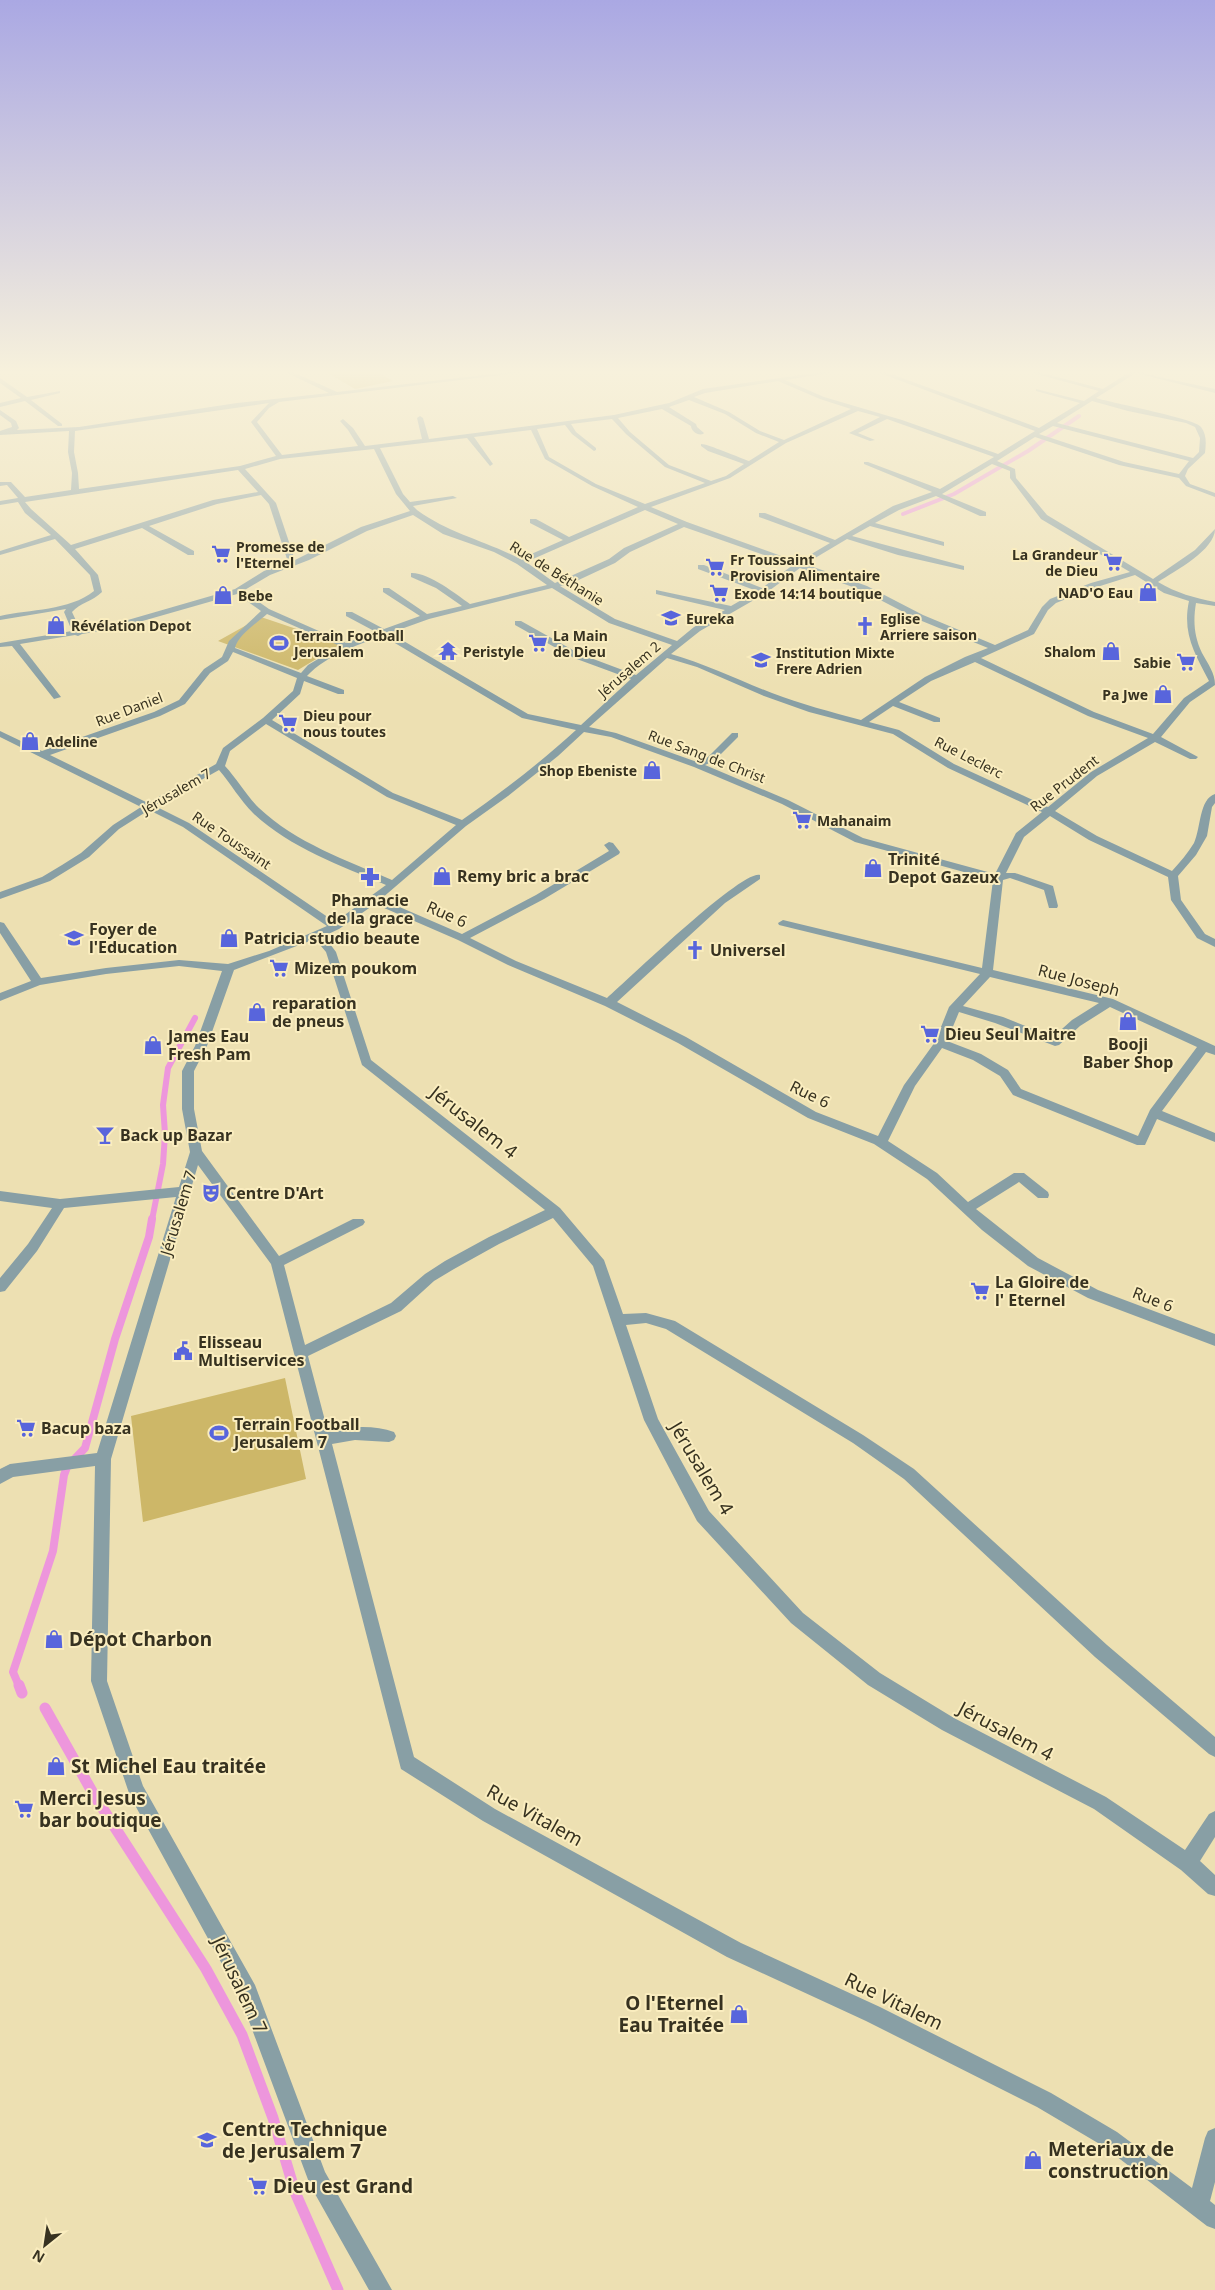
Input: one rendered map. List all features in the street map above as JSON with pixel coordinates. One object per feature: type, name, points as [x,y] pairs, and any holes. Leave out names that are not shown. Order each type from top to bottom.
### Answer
[{"type":"street","points":[[75,476],[75,492]]},
{"type":"street","points":[[0,504],[186,476]]},
{"type":"street","points":[[247,476],[272,503],[292,563]]},
{"type":"street","name":"Rue de Béthanie","points":[[390,476],[414,512],[446,532],[497,550],[520,562],[553,585],[612,621],[678,644]]},
{"type":"street","points":[[578,476],[594,485],[718,538],[800,564],[864,588],[920,617],[995,648]]},
{"type":"street","points":[[693,476],[711,483]]},
{"type":"street","points":[[520,562],[585,534],[598,525],[726,476]]},
{"type":"street","points":[[896,476],[983,514]]},
{"type":"street","name":"Jérusalem 2","points":[[229,968],[335,928],[374,900],[463,824],[505,794],[584,728],[637,678],[697,629],[763,591],[800,564],[869,523],[896,508],[937,493],[968,476]]},
{"type":"street","points":[[1013,476],[1044,517],[1167,591],[1193,600],[1215,604]]},
{"type":"street","points":[[1181,476],[1188,485],[1215,495]]},
{"type":"street","points":[[0,484],[8,483],[22,500],[28,511],[70,548],[94,575],[98,592],[93,598],[73,606],[0,618]]},
{"type":"street","points":[[70,548],[216,502],[263,493]]},
{"type":"street","points":[[408,505],[453,498]]},
{"type":"street","points":[[0,634],[2,645],[78,634],[135,621],[238,591],[267,573],[312,555],[364,529],[414,512]]},
{"type":"street","points":[[762,515],[837,543]]},
{"type":"street","points":[[533,521],[568,540]]},
{"type":"street","points":[[869,523],[941,544]]},
{"type":"street","name":"Jérusalem 7","points":[[0,896],[46,878],[66,867],[85,855],[116,827],[220,766],[226,750],[232,744],[266,720],[297,692],[301,678],[312,666],[346,646],[426,617],[567,582],[612,561],[627,550],[684,524]]},
{"type":"street","points":[[144,526],[191,553]]},
{"type":"street","points":[[1152,583],[1198,552],[1215,531]]},
{"type":"street","points":[[0,553],[56,536]]},
{"type":"street","points":[[848,537],[961,568]]},
{"type":"street","points":[[701,567],[763,591]]},
{"type":"street","points":[[861,724],[928,679],[1031,632],[1052,601],[1137,572]]},
{"type":"street","points":[[414,575],[439,586],[468,606]]},
{"type":"street","points":[[386,590],[426,617]]},
{"type":"street","points":[[238,591],[266,611],[346,646]]},
{"type":"street","points":[[659,592],[732,609]]},
{"type":"street","name":"Rue Prudent","points":[[986,973],[998,878],[1020,835],[1094,774],[1155,738],[1187,700],[1215,682],[1192,641],[1188,617],[1193,600]]},
{"type":"street","points":[[73,606],[68,612],[78,634]]},
{"type":"street","name":"Rue Daniel","points":[[43,754],[157,714],[182,702],[207,671],[225,659],[232,648],[232,643],[266,611]]},
{"type":"street","name":"Rue Sang de Christ","points":[[349,614],[525,716],[613,735],[697,765],[785,802],[859,840],[998,878],[1011,876],[1049,888],[1053,906]]},
{"type":"street","points":[[518,622],[576,656],[637,678]]},
{"type":"street","points":[[15,644],[57,697]]},
{"type":"street","points":[[232,648],[279,665],[301,678],[341,692]]},
{"type":"street","name":"Rue Leclerc","points":[[665,655],[700,665],[767,694],[803,707],[896,732],[951,766],[1049,811],[1093,838],[1173,875]]},
{"type":"street","points":[[968,660],[976,659],[1091,714],[1155,738],[1193,758]]},
{"type":"street","points":[[893,704],[937,720]]},
{"type":"street","points":[[266,720],[390,795],[463,824]]},
{"type":"street","name":"Rue Toussaint","points":[[0,734],[43,754],[99,784],[149,806],[204,835],[335,928]]},
{"type":"street","points":[[697,765],[711,759],[735,735]]},
{"type":"street","points":[[220,766],[256,810],[282,830],[311,847],[393,884]]},
{"type":"street","points":[[1215,797],[1207,807],[1208,820],[1196,850],[1173,875],[1176,900],[1201,936],[1215,944]]},
{"type":"street","points":[[462,938],[540,897],[615,852],[610,845]]},
{"type":"street","points":[[609,1003],[721,900],[756,877]]},
{"type":"street","name":"Rue 6","points":[[374,900],[462,938],[512,963],[609,1003],[682,1040],[812,1115],[881,1143],[932,1176],[987,1227],[1033,1262],[1093,1294],[1215,1340]]},
{"type":"street","name":"Rue Joseph","points":[[783,923],[1109,1002],[1210,1048]]},
{"type":"street","points":[[0,925],[38,982]]},
{"type":"street","name":"Jérusalem 4","points":[[316,936],[322,939],[331,952],[366,1062],[555,1211],[599,1264],[650,1420],[703,1516],[797,1618],[874,1679],[948,1724],[1100,1803],[1188,1863],[1215,1887]]},
{"type":"street","points":[[0,996],[38,982],[106,971],[179,963],[229,968]]},
{"type":"street","name":"Jérusalem 7","points":[[229,968],[201,1046],[188,1071],[188,1109],[196,1152],[103,1459],[99,1681],[136,1790],[248,1992],[317,2178],[382,2290]]},
{"type":"street","points":[[881,1143],[910,1085],[940,1043],[955,1007],[986,973]]},
{"type":"street","points":[[955,1007],[999,1020],[1055,1042],[1076,1023],[1109,1002]]},
{"type":"street","points":[[940,1043],[977,1057],[1004,1073],[1018,1092],[1141,1142],[1154,1113],[1210,1048]]},
{"type":"street","points":[[1154,1113],[1215,1138]]},
{"type":"street","name":"Rue Vitalem","points":[[196,1152],[277,1263],[302,1353],[407,1763],[489,1815],[734,1950],[873,2014],[1044,2100],[1110,2139],[1199,2204],[1215,2218]]},
{"type":"street","points":[[967,1209],[1019,1176],[1043,1195]]},
{"type":"street","points":[[0,1196],[60,1204],[185,1191]]},
{"type":"street","points":[[0,1287],[28,1256],[51,1222],[60,1204]]},
{"type":"street","points":[[302,1353],[396,1307],[408,1299],[433,1275],[490,1242],[555,1211]]},
{"type":"street","points":[[277,1263],[358,1222]]},
{"type":"street","points":[[617,1320],[646,1318],[670,1325],[858,1439],[909,1474],[1101,1651],[1215,1748]]},
{"type":"street","points":[[323,1441],[330,1436],[350,1434],[389,1436]]},
{"type":"street","points":[[0,1478],[10,1471],[103,1459]]},
{"type":"street","points":[[1188,1863],[1215,1820]]},
{"type":"street","points":[[1199,2204],[1215,2138]]},
{"type":"shaded area","name":"Terrain Football Jerusalem","points":[[261,617],[341,644],[298,670],[218,641]]},
{"type":"shaded area","points":[[285,1378],[306,1479],[143,1522],[131,1416]]},
{"type":"waterway","points":[[903,514],[954,494],[985,476]]},
{"type":"waterway","points":[[152,1220],[163,1164],[165,1134],[163,1105],[168,1068],[195,1018]]},
{"type":"waterway","points":[[19,1686],[13,1672],[53,1551],[64,1475],[67,1467],[85,1448],[115,1339],[149,1237],[152,1219]]},
{"type":"waterway","points":[[19,1685],[22,1693]]},
{"type":"waterway","points":[[45,1708],[94,1795],[206,1969],[242,2035],[273,2118],[295,2192],[338,2290]]},
{"type":"place","name":"Promesse de l'Eternel","points":[[221,554]]},
{"type":"place","name":"La Grandeur de Dieu","points":[[1113,562]]},
{"type":"place","name":"Fr Toussaint Provision Alimentaire","points":[[715,567]]},
{"type":"place","name":"NAD'O Eau","points":[[1148,592]]},
{"type":"place","name":"Exode 14:14 boutique","points":[[719,593]]},
{"type":"place","name":"Bebe","points":[[223,595]]},
{"type":"place","name":"Eureka","points":[[671,618]]},
{"type":"place","name":"Révélation Depot","points":[[56,625]]},
{"type":"place","name":"Eglise Arriere saison","points":[[865,626]]},
{"type":"place","name":"Terrain Football Jerusalem","points":[[279,643]]},
{"type":"place","name":"La Main de Dieu","points":[[538,643]]},
{"type":"place","name":"Peristyle","points":[[448,651]]},
{"type":"place","name":"Shalom","points":[[1111,651]]},
{"type":"place","name":"Institution Mixte Frere Adrien","points":[[761,660]]},
{"type":"place","name":"Sabie","points":[[1186,662]]},
{"type":"place","name":"Pa Jwe","points":[[1163,694]]},
{"type":"place","name":"Dieu pour nous toutes","points":[[288,723]]},
{"type":"place","name":"Adeline","points":[[30,741]]},
{"type":"place","name":"Shop Ebeniste","points":[[652,770]]},
{"type":"place","name":"Mahanaim","points":[[802,820]]},
{"type":"place","name":"Trinité Depot Gazeux","points":[[873,868]]},
{"type":"place","name":"Remy bric a brac","points":[[442,876]]},
{"type":"place","name":"Phamacie de la grace","points":[[370,877]]},
{"type":"place","name":"Foyer de l'Education","points":[[74,938]]},
{"type":"place","name":"Patricia studio beaute","points":[[229,938]]},
{"type":"place","name":"Universel","points":[[695,950]]},
{"type":"place","name":"Mizem poukom","points":[[279,968]]},
{"type":"place","name":"reparation de pneus","points":[[257,1012]]},
{"type":"place","name":"Booji Baber Shop","points":[[1128,1021]]},
{"type":"place","name":"Dieu Seul Maitre","points":[[930,1034]]},
{"type":"place","name":"James Eau Fresh Pam","points":[[153,1045]]},
{"type":"place","name":"Back up Bazar","points":[[105,1135]]},
{"type":"place","name":"Centre D'Art","points":[[211,1193]]},
{"type":"place","name":"La Gloire de l' Eternel","points":[[980,1291]]},
{"type":"place","name":"Elisseau Multiservices","points":[[183,1351]]},
{"type":"place","name":"Bacup baza","points":[[26,1428]]},
{"type":"place","name":"Terrain Football Jerusalem 7","points":[[219,1433]]},
{"type":"place","name":"Dépot Charbon","points":[[54,1639]]},
{"type":"place","name":"St Michel Eau traitée","points":[[56,1766]]},
{"type":"place","name":"Merci Jesus bar boutique","points":[[24,1809]]},
{"type":"place","name":"O l'Eternel Eau Traitée","points":[[739,2014]]},
{"type":"place","name":"Centre Technique de Jerusalem 7","points":[[207,2140]]},
{"type":"place","name":"Meteriaux de construction","points":[[1033,2160]]},
{"type":"place","name":"Dieu est Grand","points":[[258,2186]]}]
